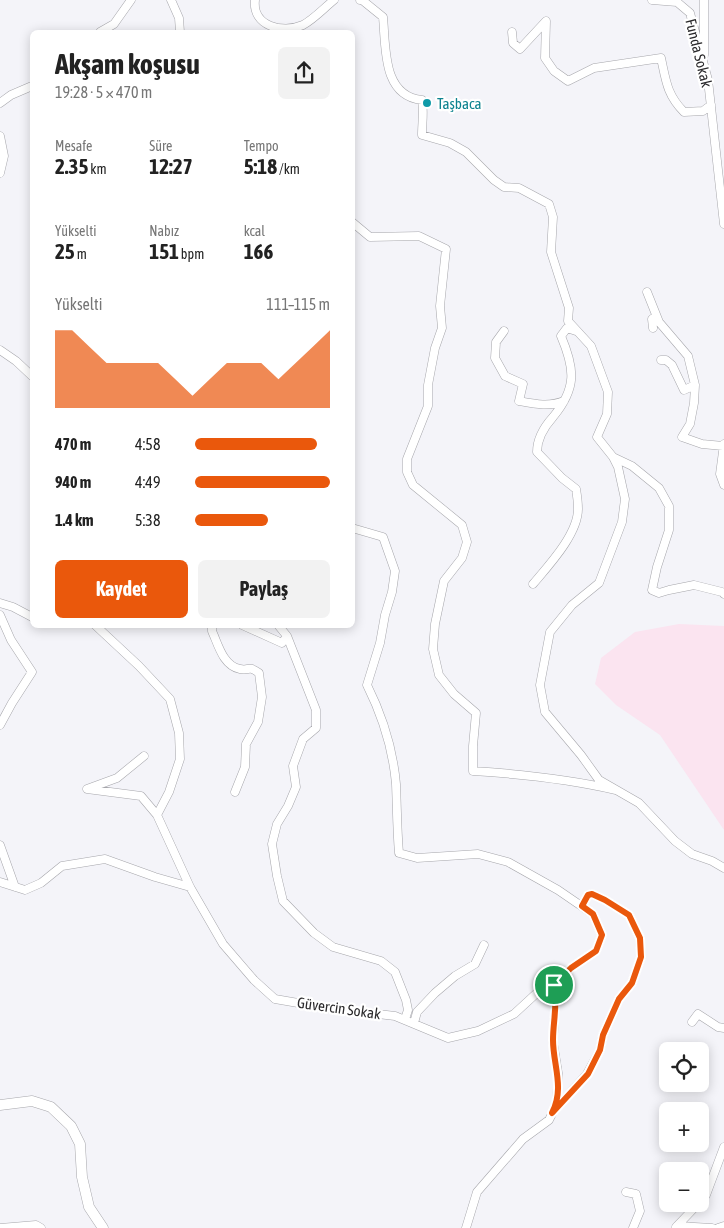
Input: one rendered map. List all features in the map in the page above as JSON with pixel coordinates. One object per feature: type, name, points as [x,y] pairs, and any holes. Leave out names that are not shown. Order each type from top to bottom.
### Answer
[{"type":"street","points":[[104,30],[114,24],[131,0]]},
{"type":"street","points":[[171,0],[179,18],[180,30]]},
{"type":"street","points":[[255,0],[254,10],[261,21],[272,30],[303,25],[334,0]]},
{"type":"street","points":[[360,0],[383,17],[386,60],[390,76],[398,89],[413,99],[422,100],[424,108],[422,135],[450,143],[466,152],[494,180],[504,187],[519,188],[549,204],[553,217],[551,252],[569,308],[568,320],[591,346],[608,392],[607,414],[597,437],[613,457],[618,467],[625,499],[622,522],[599,583],[572,605],[550,632],[540,685],[545,712],[599,780],[639,803],[674,841],[692,854],[712,861],[724,868]]},
{"type":"street","name":"Funda Sokak","points":[[652,0],[677,2],[690,13],[704,67],[711,105],[724,224]]},
{"type":"street","points":[[704,0],[704,67]]},
{"type":"street","points":[[512,32],[513,44],[520,48],[546,20],[545,58],[554,72],[568,81],[594,68],[661,58],[667,87],[674,102],[684,112],[703,111],[711,105]]},
{"type":"street","points":[[0,103],[11,95],[30,87]]},
{"type":"street","points":[[715,133],[724,132]]},
{"type":"street","points":[[0,136],[4,156],[0,172]]},
{"type":"street","points":[[355,224],[370,237],[419,236],[446,249],[440,306],[442,328],[435,348],[428,384],[428,406],[406,459],[407,472],[414,485],[462,526],[467,542],[462,558],[444,581],[435,624],[433,649],[439,675],[454,694],[476,712],[473,771],[513,776],[545,777],[616,790]]},
{"type":"street","points":[[647,292],[656,316],[688,356],[695,385],[694,403],[690,424],[682,437],[702,444],[724,445],[720,474],[724,485]]},
{"type":"street","points":[[653,328],[652,319],[656,316]]},
{"type":"street","points":[[533,584],[557,555],[573,528],[578,510],[576,489],[562,478],[537,452],[537,442],[545,427],[564,401],[572,377],[568,353],[562,336],[567,328],[577,332]]},
{"type":"street","points":[[504,331],[496,342],[494,358],[505,376],[523,384],[519,401],[540,405],[555,405],[564,401]]},
{"type":"street","points":[[0,350],[30,374]]},
{"type":"street","points":[[661,360],[666,360],[672,365],[684,390],[695,385]]},
{"type":"street","points":[[613,457],[632,466],[659,488],[669,506],[669,530],[657,566],[652,590],[659,594],[694,585],[724,594]]},
{"type":"street","name":"Güvercin Sokak","points":[[144,756],[117,778],[87,789],[141,796],[157,815],[190,887],[223,944],[254,980],[275,999],[326,1008],[395,1016],[448,1038],[478,1031],[514,1014],[539,991],[554,985],[571,968],[596,951],[602,935],[593,914],[558,890],[508,862],[478,854],[417,858],[399,853],[396,782],[393,766],[378,708],[367,685],[380,643],[384,615],[392,592],[395,571],[383,537],[355,529]]},
{"type":"street","points":[[0,603],[30,616]]},
{"type":"street","points":[[0,615],[11,640],[32,672],[0,725]]},
{"type":"street","points":[[98,628],[139,666],[170,699],[179,733],[180,759],[169,792],[157,815]]},
{"type":"street","points":[[212,628],[227,663],[240,669],[252,668],[259,673],[262,698],[258,722],[246,744],[245,767],[235,792]]},
{"type":"street","points":[[249,628],[282,643],[286,636]]},
{"type":"street","points":[[280,628],[286,636],[316,710],[316,728],[303,739],[293,766],[296,787],[288,806],[277,824],[272,844],[276,876],[283,902],[314,933],[333,948],[381,962],[395,972],[406,1000],[408,1010],[405,1019]]},
{"type":"street","points":[[0,845],[15,887]]},
{"type":"street","points":[[0,882],[25,890],[41,883],[62,866],[105,859],[155,878],[190,887]]},
{"type":"street","points":[[552,1113],[588,1074],[600,1050],[603,1035],[619,999],[632,983],[641,957],[640,938],[629,915],[592,894],[588,895],[582,906]]},
{"type":"street","points":[[414,1023],[417,1012],[435,993],[455,976],[475,964],[484,945]]},
{"type":"street","points":[[466,1228],[477,1192],[523,1139],[549,1120],[557,1104],[558,1074],[553,1042],[556,993],[554,985]]},
{"type":"street","points":[[692,1022],[698,1014],[718,1028],[724,1028]]},
{"type":"street","points":[[0,1105],[32,1101],[51,1107],[71,1126],[80,1144],[82,1177],[89,1207],[102,1228]]},
{"type":"street","points":[[709,1187],[724,1148]]},
{"type":"street","points":[[626,1192],[636,1194],[640,1211],[633,1228]]},
{"type":"street","points":[[676,1227],[690,1212]]},
{"type":"street","points":[[0,1228],[36,1225],[41,1228]]},
{"type":"street","points":[[718,1228],[724,1226]]},
{"type":"street","points":[[676,1227],[712,1228]]},
{"type":"shaded area","points":[[679,624],[724,626],[724,830],[660,735],[616,705],[595,684],[601,658],[635,632]]},
{"type":"place","name":"Taşbaca","points":[[427,103]]},
{"type":"route","points":[[592,894],[605,900],[629,915],[640,938],[641,957],[632,983],[619,999],[603,1035],[600,1050],[588,1074],[552,1113],[557,1104],[558,1074],[553,1042],[556,993],[554,985],[571,968],[596,951],[602,935],[593,914],[582,906],[588,895],[592,894]]}]
